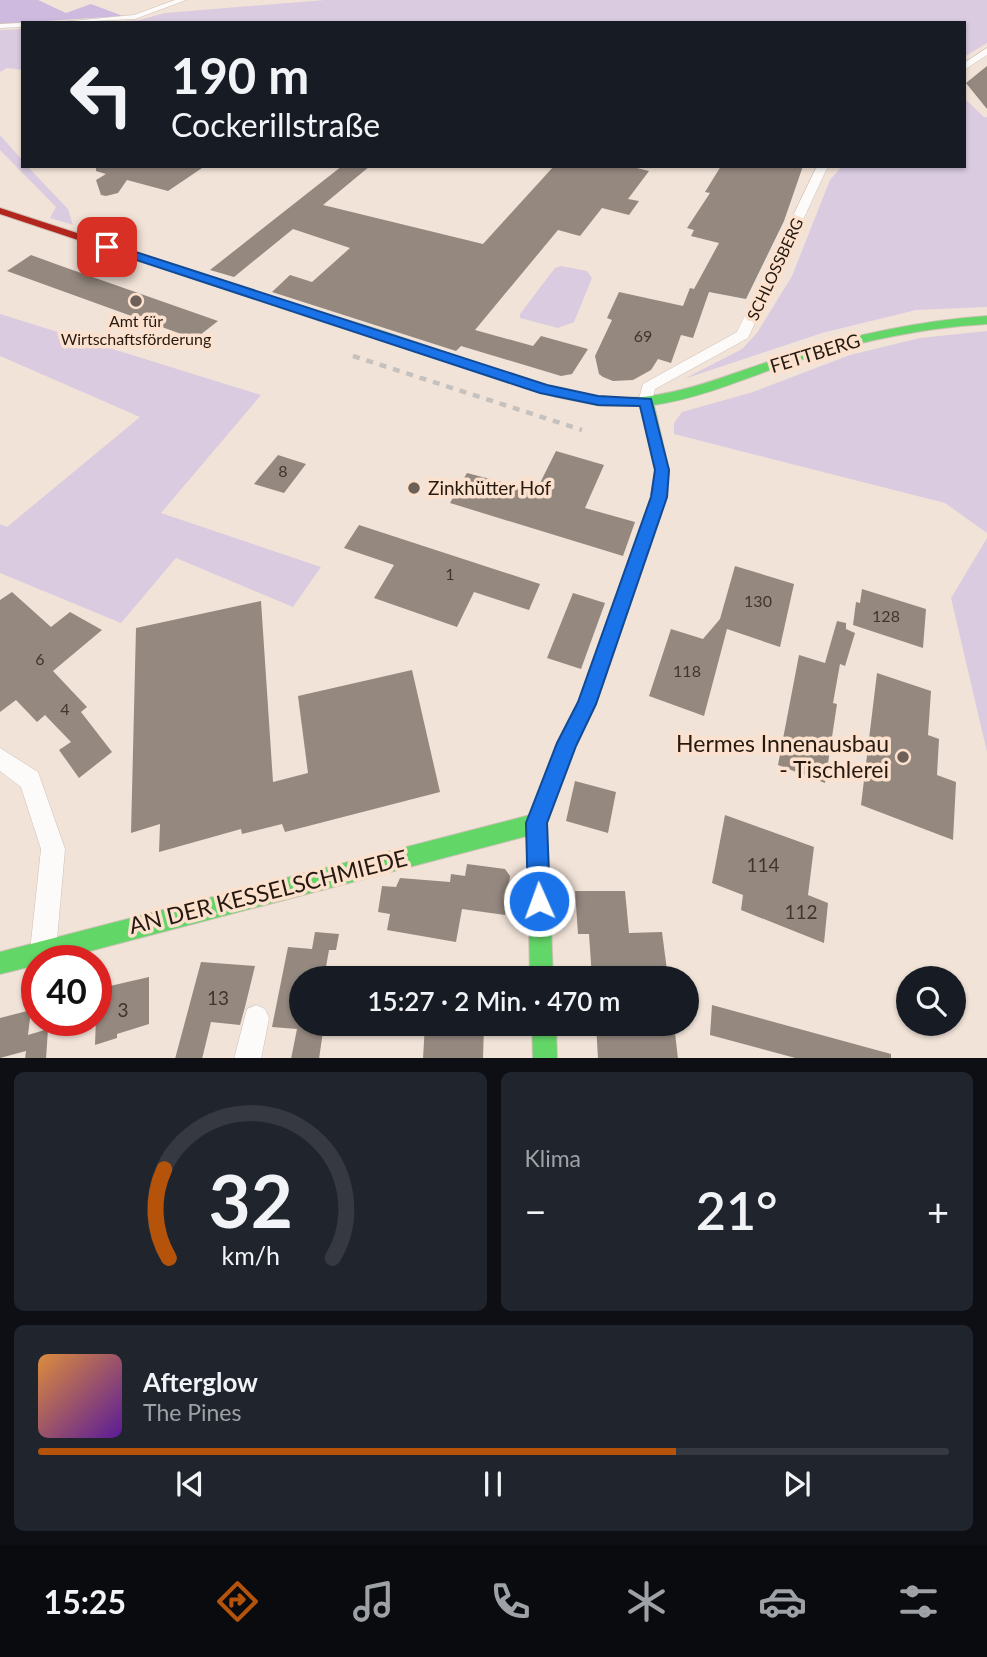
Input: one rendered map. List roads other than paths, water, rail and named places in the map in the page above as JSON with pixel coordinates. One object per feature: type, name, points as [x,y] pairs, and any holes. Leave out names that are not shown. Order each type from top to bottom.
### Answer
[{"type":"main road","name":"FETTBERG","points":[[0,211],[545,389],[598,400],[646,402],[698,391],[776,363],[896,330],[987,320]]},
{"type":"main road","points":[[542,966],[537,823],[567,743],[587,704],[659,497],[662,470],[646,402]]},
{"type":"main road","name":"AN DER KESSELSCHMIEDE","points":[[66,945],[537,823]]},
{"type":"main road","name":"AN DER KESSELSCHMIEDE","points":[[0,963],[21,957]]},
{"type":"main road","points":[[544,1036],[545,1058]]},
{"type":"street","points":[[81,21],[135,17],[182,0]]},
{"type":"street","points":[[0,26],[21,25]]},
{"type":"street","points":[[966,66],[987,51]]},
{"type":"street","name":"SCHLOSSBERG","points":[[646,402],[648,387],[744,335],[822,168]]},
{"type":"street","points":[[0,758],[30,780],[53,849],[44,945]]},
{"type":"street","points":[[247,1058],[256,1018]]},
{"type":"railway","points":[[353,356],[582,430]]},
{"type":"place","name":"Amt für Wirtschaftsförderung","points":[[136,301]]},
{"type":"place","name":"Zinkhütter Hof","points":[[414,488]]},
{"type":"place","name":"Hermes Innenausbau - Tischlerei","points":[[903,757]]}]
